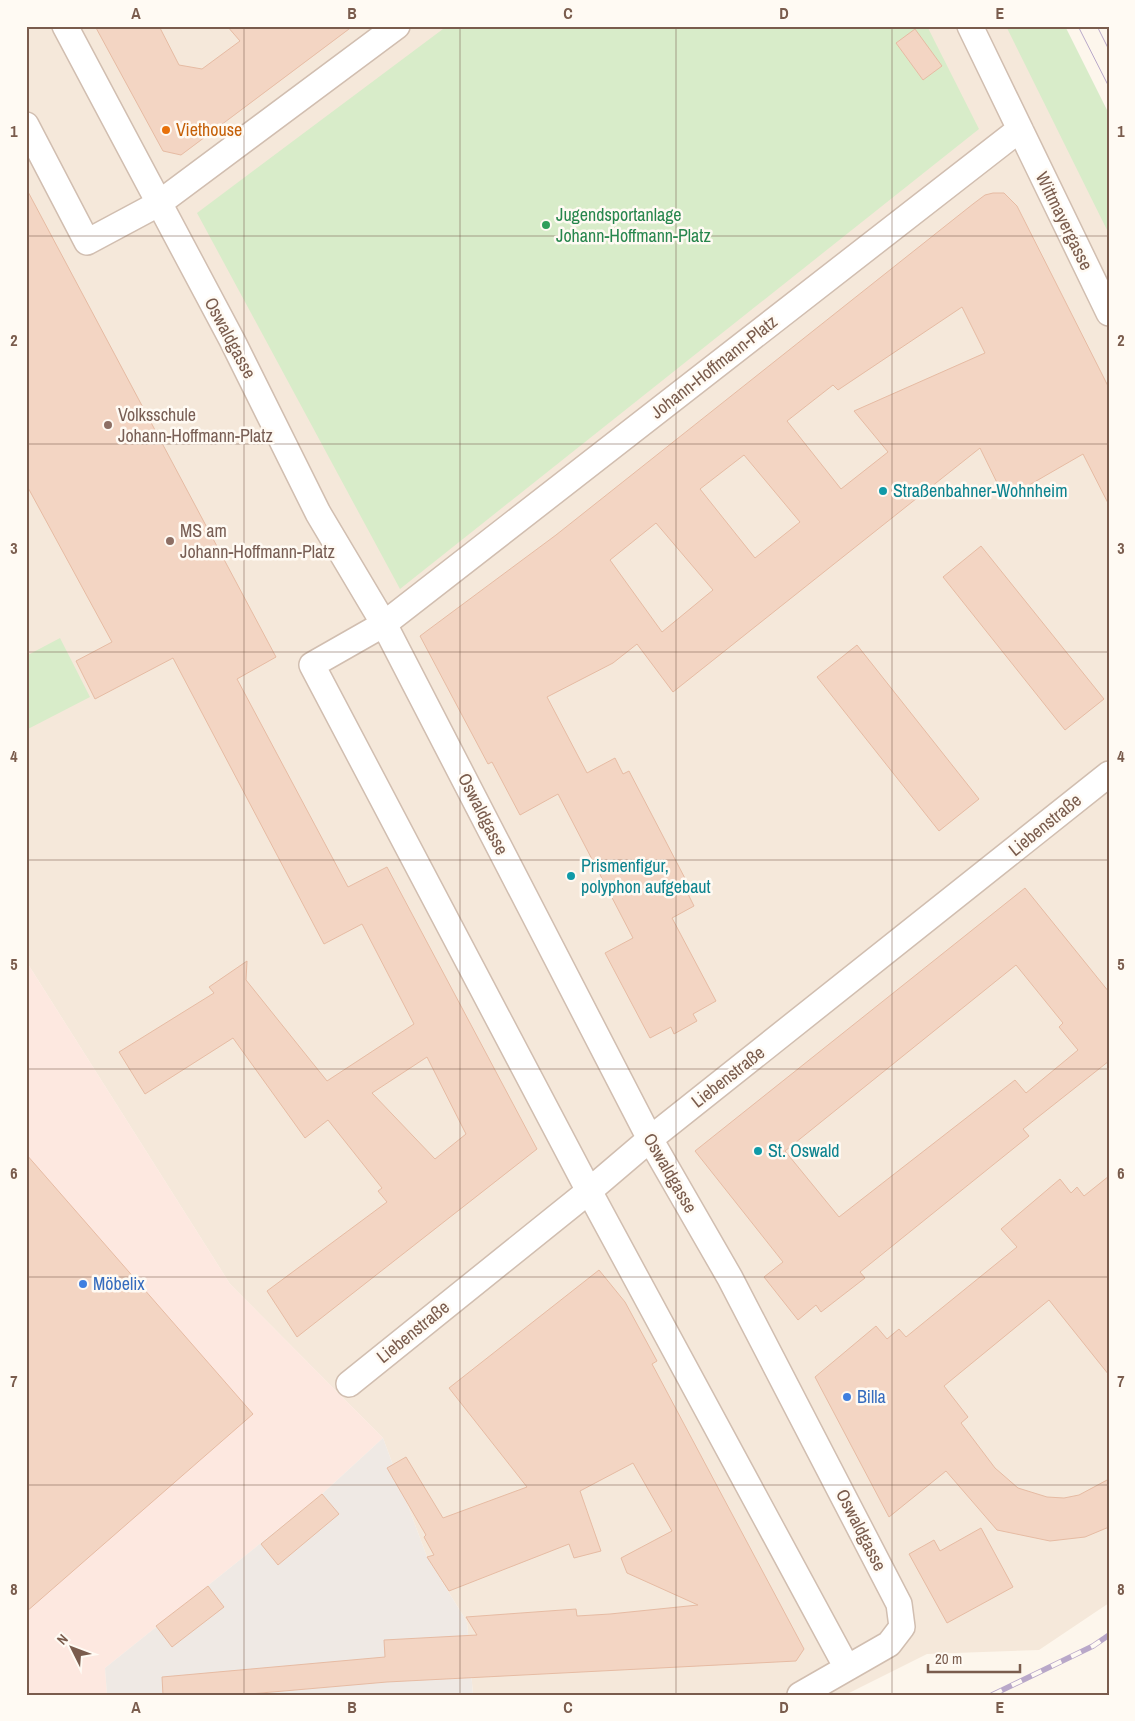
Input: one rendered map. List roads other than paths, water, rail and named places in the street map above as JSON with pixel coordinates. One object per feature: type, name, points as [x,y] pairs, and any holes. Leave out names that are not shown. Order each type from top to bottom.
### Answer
[{"type":"street","name":"Oswaldgasse","points":[[64,26],[232,340],[318,513],[384,624],[650,1139],[730,1278],[899,1604],[902,1627],[889,1644],[847,1668]]},
{"type":"street","points":[[26,125],[87,242],[158,204],[397,26]]},
{"type":"street","points":[[970,26],[1020,129]]},
{"type":"street","name":"Wittmayergasse","points":[[1020,129],[1109,313]]},
{"type":"street","name":"Johann-Hoffmann-Platz","points":[[589,1191],[312,665],[384,624],[1020,129]]},
{"type":"street","name":"Liebenstraße","points":[[349,1384],[589,1191],[650,1139],[1109,774]]},
{"type":"street","points":[[589,1191],[847,1668],[800,1695]]},
{"type":"tram line","points":[[1078,26],[1109,87]]},
{"type":"tram line","points":[[1097,26],[1109,50]]},
{"type":"railway","points":[[992,1695],[1093,1646],[1109,1635]]},
{"type":"place","name":"Viethouse","points":[[166,130]]},
{"type":"place","name":"Jugendsportanlage Johann-Hoffmann-Platz","points":[[546,225]]},
{"type":"place","name":"Volksschule Johann-Hoffmann-Platz","points":[[108,425]]},
{"type":"place","name":"Straßenbahner-Wohnheim","points":[[883,491]]},
{"type":"place","name":"MS am Johann-Hoffmann-Platz","points":[[170,541]]},
{"type":"place","name":"Prismenfigur, polyphon aufgebaut","points":[[571,876]]},
{"type":"place","name":"St. Oswald","points":[[758,1151]]},
{"type":"place","name":"Möbelix","points":[[83,1284]]},
{"type":"place","name":"Billa","points":[[847,1397]]}]
